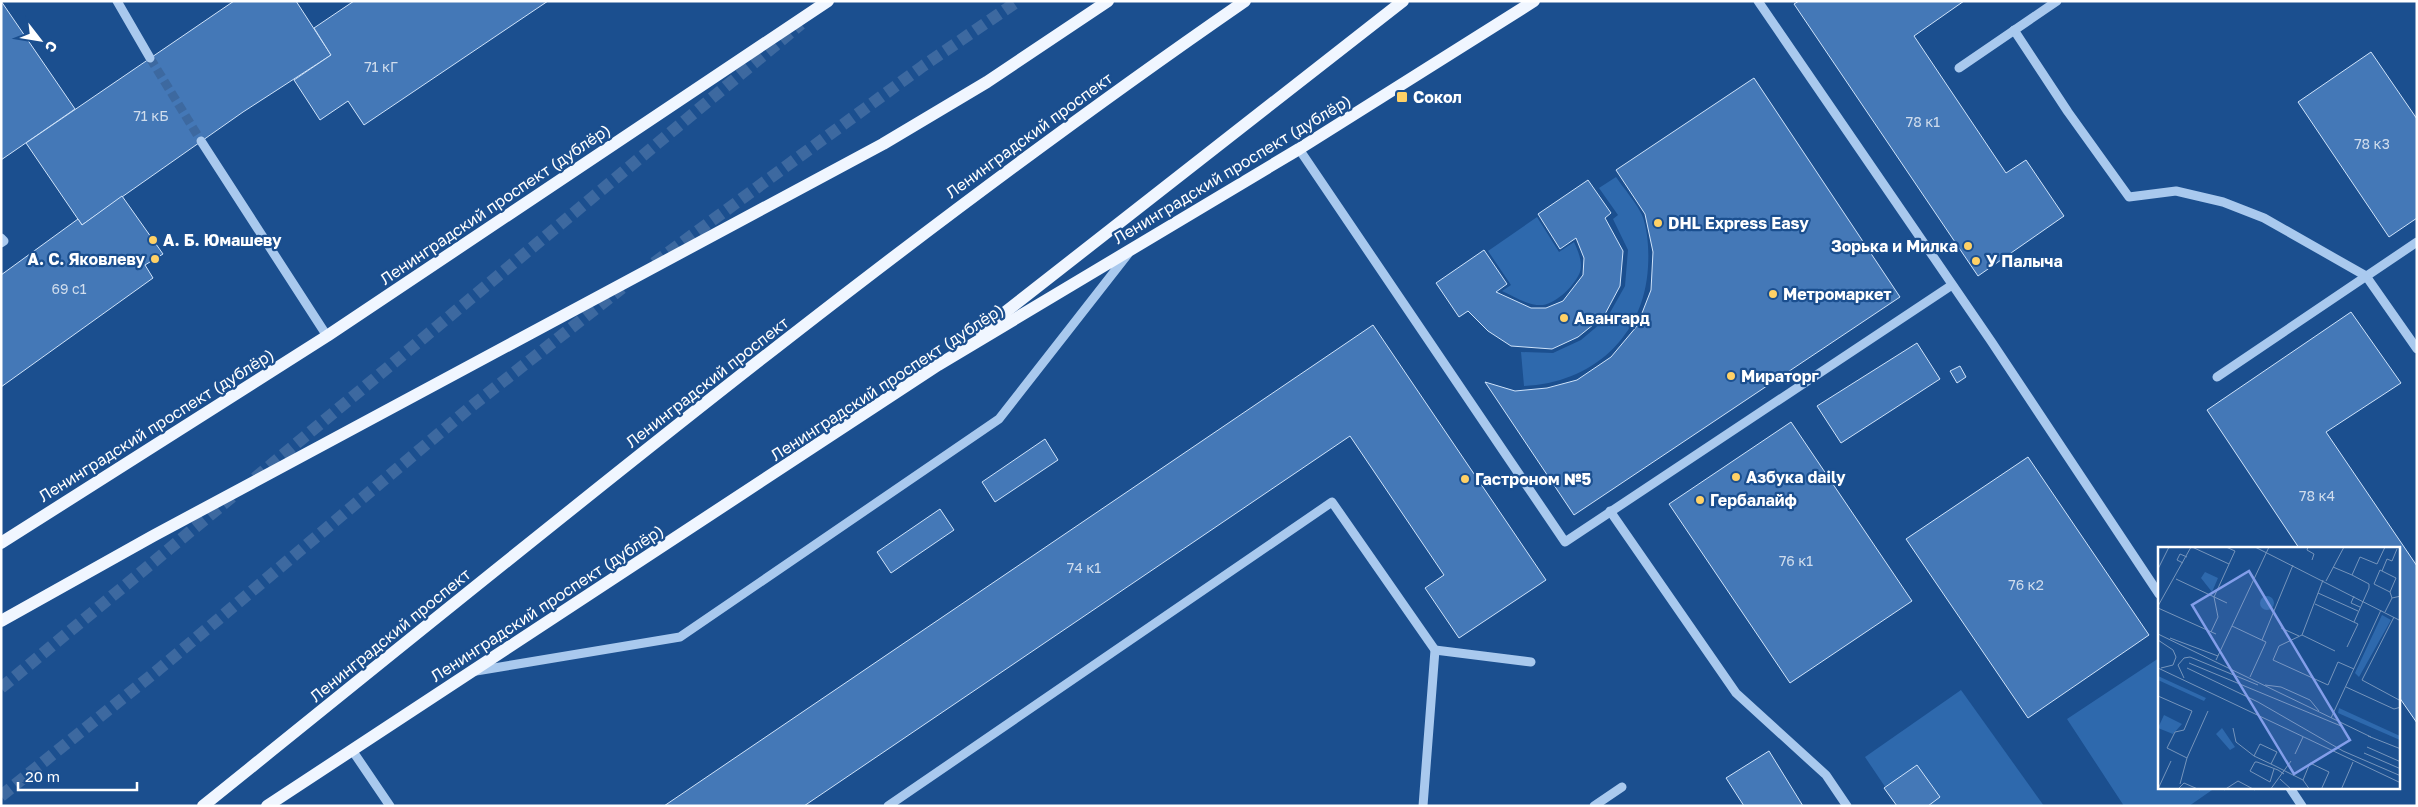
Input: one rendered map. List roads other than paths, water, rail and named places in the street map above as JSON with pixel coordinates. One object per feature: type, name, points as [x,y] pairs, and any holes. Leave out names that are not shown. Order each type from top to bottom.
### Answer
[{"type":"main road","name":"Ленинградский проспект (дублёр)","points":[[1,543],[327,336],[828,1]]},
{"type":"main road","points":[[1,621],[162,532],[883,144],[987,82],[1108,1]]},
{"type":"main road","name":"Ленинградский проспект","points":[[203,806],[774,348],[985,187],[1127,83],[1245,1]]},
{"type":"main road","points":[[938,365],[1403,1]]},
{"type":"main road","name":"Ленинградский проспект (дублёр)","points":[[267,806],[938,365],[1299,149],[1534,1]]},
{"type":"street","points":[[117,1],[150,58]]},
{"type":"street","points":[[1758,1],[1952,285],[2158,593]]},
{"type":"street","points":[[1959,68],[2057,1]]},
{"type":"street","points":[[2014,30],[2068,112],[2129,197],[2176,191],[2223,202],[2264,218],[2366,276],[2417,349]]},
{"type":"street","points":[[201,141],[327,336]]},
{"type":"street","points":[[1299,149],[1565,542],[1952,285]]},
{"type":"street","points":[[1,238],[4,242],[1,243]]},
{"type":"street","points":[[2217,377],[2417,242]]},
{"type":"street","points":[[471,672],[680,637],[999,419],[1133,248]]},
{"type":"street","points":[[888,806],[1332,502],[1435,650],[1423,806]]},
{"type":"street","points":[[1610,511],[1736,693],[1826,775],[1847,806]]},
{"type":"street","points":[[1435,650],[1531,662]]},
{"type":"street","points":[[352,750],[390,806]]},
{"type":"street","points":[[1594,806],[1622,787]]},
{"type":"street","points":[[2291,790],[2302,806]]},
{"type":"tunnel","points":[[654,263],[923,66],[1018,1]]},
{"type":"tunnel","points":[[255,478],[801,24]]},
{"type":"tunnel","points":[[150,58],[201,141]]},
{"type":"tunnel","points":[[1,796],[158,670],[473,405],[622,288]]},
{"type":"tunnel","points":[[1,688],[232,497]]},
{"type":"place","name":"Сокол","points":[[1402,97]]},
{"type":"place","name":"DHL Express Easy","points":[[1658,223]]},
{"type":"place","name":"А. Б. Юмашеву","points":[[153,240]]},
{"type":"place","name":"Зорька и Милка","points":[[1968,246]]},
{"type":"place","name":"А. С. Яковлеву","points":[[155,259]]},
{"type":"place","name":"У Палыча","points":[[1976,261]]},
{"type":"place","name":"Метромаркет","points":[[1773,294]]},
{"type":"place","name":"Авангард","points":[[1564,318]]},
{"type":"place","name":"Мираторг","points":[[1731,376]]},
{"type":"place","name":"Азбука daily","points":[[1736,477]]},
{"type":"place","name":"Гастроном №5","points":[[1465,479]]},
{"type":"place","name":"Гербалайф","points":[[1700,500]]}]
